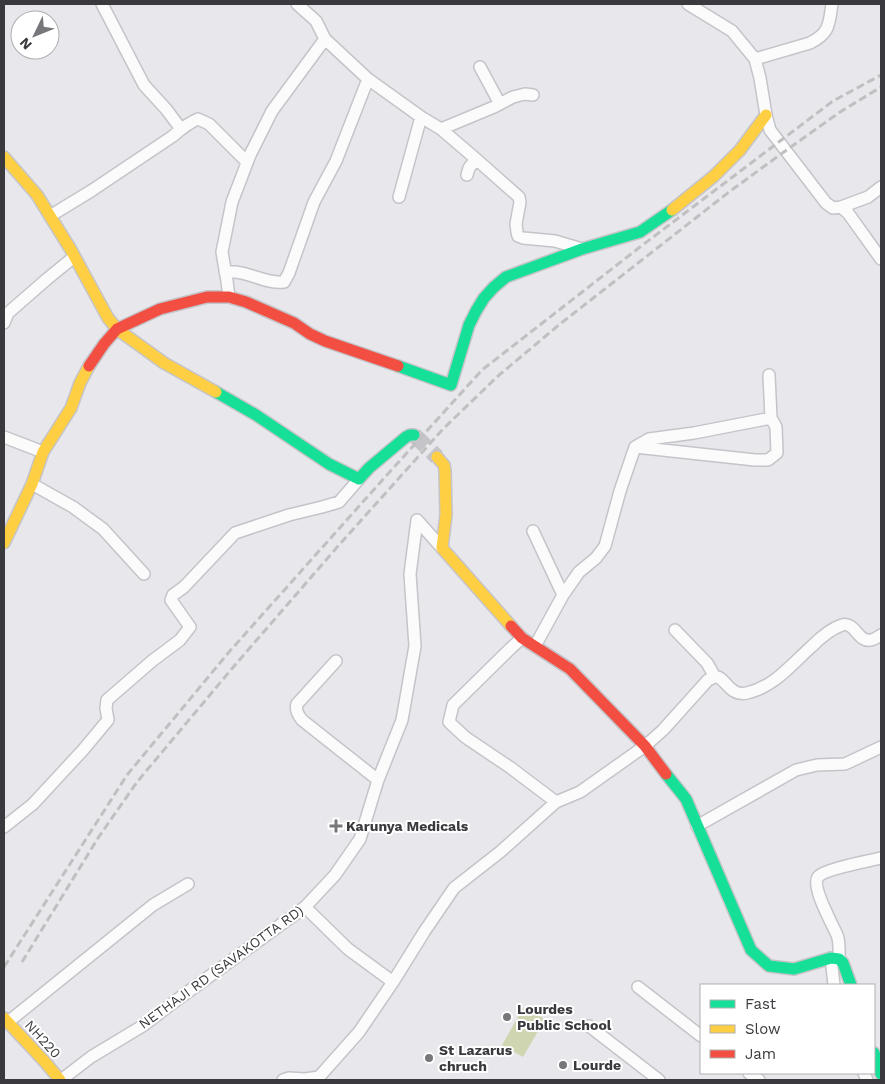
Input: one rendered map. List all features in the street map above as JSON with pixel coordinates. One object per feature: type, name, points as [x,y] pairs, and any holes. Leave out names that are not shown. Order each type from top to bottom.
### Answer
[{"type":"main road","points":[[4,543],[32,484],[43,452],[71,408],[88,368],[117,329],[153,312],[176,304],[207,297],[229,297],[266,310],[325,341],[451,385],[464,336],[487,294],[496,284],[506,277],[582,249],[640,232],[666,215],[714,176],[740,150],[766,115]]},
{"type":"main road","points":[[5,160],[37,195],[108,318],[117,329],[164,363],[256,415],[329,464],[359,479],[369,468],[406,437],[414,435]]},
{"type":"main road","points":[[437,456],[444,464],[445,471],[446,515],[442,548],[522,638],[570,669],[645,746],[686,799],[751,950],[769,966],[794,969],[835,958],[843,963],[851,984]]},
{"type":"main road","name":"NH220","points":[[6,1020],[60,1080]]},
{"type":"main road","points":[[875,1056],[881,1074]]},
{"type":"street","points":[[102,4],[144,85],[181,128]]},
{"type":"street","points":[[297,4],[316,20],[325,39],[368,79],[441,129],[519,197],[520,202],[516,224],[518,236],[555,241],[582,249]]},
{"type":"street","points":[[688,4],[732,31],[755,59],[770,130],[826,203],[833,208],[841,207],[868,197],[881,187]]},
{"type":"street","points":[[755,59],[818,39],[825,33],[832,4]]},
{"type":"street","points":[[229,297],[222,252],[232,202],[247,162],[272,111],[325,39]]},
{"type":"street","points":[[480,67],[500,104]]},
{"type":"street","points":[[225,272],[235,271],[250,274],[274,283],[284,282],[289,273],[314,202],[336,161],[368,79]]},
{"type":"street","points":[[441,129],[500,104],[513,96],[533,95]]},
{"type":"street","points":[[400,197],[421,116]]},
{"type":"street","points":[[50,216],[173,136],[181,128],[198,119],[209,124],[247,162]]},
{"type":"street","points":[[467,175],[469,168],[476,159]]},
{"type":"street","points":[[841,207],[848,213],[881,259]]},
{"type":"street","points":[[4,323],[8,313],[74,257]]},
{"type":"street","points":[[635,446],[768,460],[777,453],[776,426],[772,418],[769,375]]},
{"type":"street","points":[[535,646],[563,595],[579,572],[596,558],[605,546],[635,446],[650,439],[694,433],[772,418]]},
{"type":"street","points":[[4,437],[43,452]]},
{"type":"street","points":[[4,827],[33,804],[108,720],[107,700],[152,661],[180,640],[190,627],[171,600],[173,595],[184,587],[235,533],[288,514],[339,502],[359,479]]},
{"type":"street","points":[[32,484],[73,507],[103,529],[144,574]]},
{"type":"street","name":"NETHAJI RD (SAVAKOTTA RD)","points":[[60,1080],[92,1057],[144,1025],[305,907],[335,875],[360,839],[378,780],[402,720],[415,646],[410,574],[417,520],[442,548]]},
{"type":"street","points":[[533,531],[563,595]]},
{"type":"street","points":[[675,630],[707,663],[715,677],[719,678],[737,694],[759,690],[777,679],[823,635],[843,625],[849,625],[862,638],[867,640],[872,640],[881,635]]},
{"type":"street","points":[[522,638],[453,705],[448,722],[465,737],[511,768],[556,802]]},
{"type":"street","points":[[336,661],[297,704],[297,713],[302,720],[378,780]]},
{"type":"street","points":[[283,1080],[319,1077],[359,1032],[454,888],[500,852],[556,802],[580,792],[645,746],[663,730],[708,680],[715,677]]},
{"type":"street","points":[[697,826],[796,770],[817,765],[845,764],[881,747]]},
{"type":"street","points":[[834,984],[838,937],[818,890],[817,880],[821,875],[837,869],[881,858]]},
{"type":"street","points":[[6,1020],[153,906],[188,884]]},
{"type":"street","points":[[305,907],[348,949],[393,982]]},
{"type":"street","points":[[638,987],[700,1035]]},
{"type":"street","points":[[589,1026],[659,1080]]},
{"type":"green space","points":[[523,1008],[545,1019],[523,1057],[502,1045]]},
{"type":"tunnel","points":[[414,435],[437,457]]},
{"type":"railway","points":[[4,967],[127,775],[229,652],[482,370],[640,247],[833,101],[881,75]]},
{"type":"railway","points":[[22,962],[98,838],[137,782],[339,545],[443,429],[498,376],[560,324],[729,192],[840,112],[881,87]]},
{"type":"traffic: fast","points":[[398,366],[451,385],[469,325],[476,311],[484,298],[506,277],[582,249],[640,232],[672,210]]},
{"type":"traffic: fast","points":[[216,392],[256,415],[329,464],[359,479],[369,468],[406,437],[414,435]]},
{"type":"traffic: fast","points":[[666,774],[686,799],[751,950],[769,966],[794,969],[831,958],[839,959],[843,963],[851,984]]},
{"type":"traffic: fast","points":[[875,1056],[881,1074]]},
{"type":"traffic: slow","points":[[672,210],[714,176],[740,150],[766,115]]},
{"type":"traffic: slow","points":[[4,157],[37,195],[71,250],[108,318],[117,329],[164,363],[216,392]]},
{"type":"traffic: slow","points":[[4,543],[32,484],[43,452],[71,408],[80,383],[89,366]]},
{"type":"traffic: slow","points":[[437,457],[444,465],[445,471],[446,515],[442,548],[511,626]]},
{"type":"traffic: slow","points":[[4,1018],[60,1080]]},
{"type":"traffic: jam","points":[[89,366],[117,329],[160,309],[207,297],[229,297],[246,302],[294,323],[325,341],[398,366]]},
{"type":"traffic: jam","points":[[511,626],[522,638],[570,669],[645,746],[666,774]]},
{"type":"place","name":"Karunya Medicals","points":[[336,826]]},
{"type":"place","name":"Lourdes Public School","points":[[507,1017]]},
{"type":"place","name":"St Lazarus chruch","points":[[429,1058]]},
{"type":"place","name":"Lourde","points":[[563,1065]]}]
